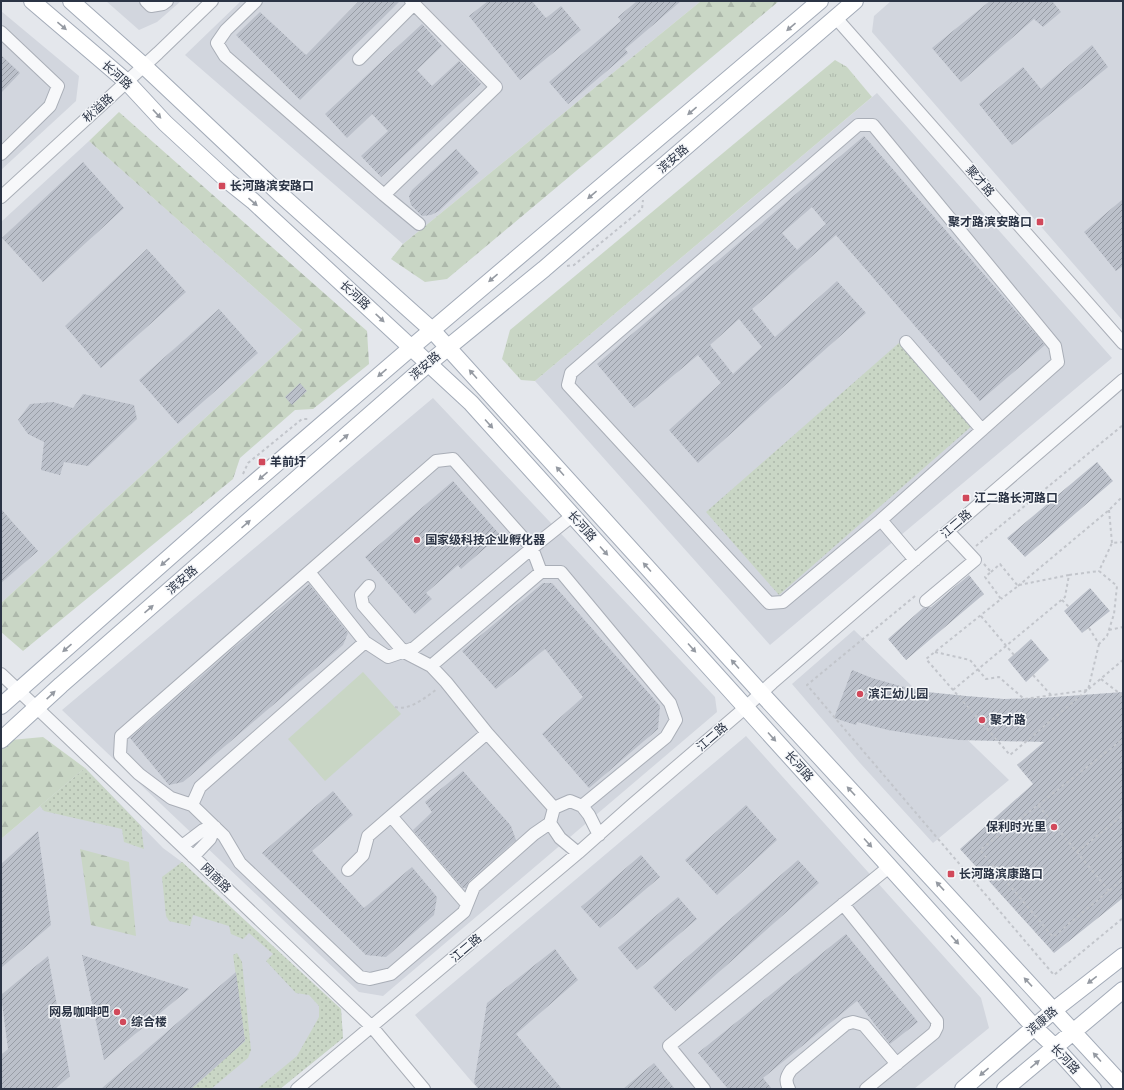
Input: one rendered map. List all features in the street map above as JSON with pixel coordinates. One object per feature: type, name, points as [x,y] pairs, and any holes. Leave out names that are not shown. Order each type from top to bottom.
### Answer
[{"type":"main road","name":"长河路","points":[[32,1],[127,82],[165,123],[412,347],[471,403],[1035,1028],[1055,1047],[1093,1089]]},
{"type":"main road","name":"长河路","points":[[71,1],[144,66],[279,193],[448,346],[761,693],[1123,1086]]},
{"type":"main road","name":"滨安路","points":[[1,740],[38,708],[61,685],[428,363],[544,269],[855,1]]},
{"type":"main road","name":"滨安路","points":[[1,706],[412,347],[818,2]]},
{"type":"main road","name":"滨康路","points":[[964,1089],[1054,1010],[1123,956]]},
{"type":"main road","points":[[1005,1089],[1073,1030],[1123,990]]},
{"type":"street","points":[[146,1],[151,6],[163,4],[167,1]]},
{"type":"street","name":"秋溢路","points":[[1,197],[127,82],[212,1]]},
{"type":"street","points":[[256,1],[226,30],[217,43],[225,56],[419,224]]},
{"type":"street","points":[[359,59],[412,2],[496,87],[384,195]]},
{"type":"street","name":"聚才路","points":[[836,18],[1123,343]]},
{"type":"street","points":[[1,32],[58,86],[50,106],[1,154]]},
{"type":"street","points":[[858,125],[873,125],[1055,346],[1058,362],[881,520],[783,602],[769,603],[568,385],[571,373],[858,125]]},
{"type":"street","points":[[906,342],[982,430]]},
{"type":"street","name":"江二路","points":[[296,1089],[372,1027],[599,835],[1123,380]]},
{"type":"street","points":[[541,572],[532,548],[453,459],[436,461],[121,736],[120,755],[139,774],[171,798],[192,805],[224,836],[240,863],[360,977],[370,979],[391,974],[464,912],[474,887],[534,834],[550,823],[554,808]]},
{"type":"street","points":[[309,572],[365,642],[388,657],[414,648],[572,516]]},
{"type":"street","points":[[881,520],[915,560]]},
{"type":"street","points":[[921,598],[975,560],[948,531]]},
{"type":"street","points":[[431,666],[541,572],[561,572],[670,703],[676,720],[666,737],[582,806]]},
{"type":"street","points":[[369,586],[361,596],[363,605],[404,652],[431,666],[446,682],[487,733],[554,808]]},
{"type":"street","points":[[192,805],[200,787],[365,642]]},
{"type":"street","name":"网商路","points":[[1,674],[372,1027],[424,1089]]},
{"type":"street","points":[[348,870],[363,855],[368,836],[487,733]]},
{"type":"street","points":[[554,808],[570,801],[582,806],[589,815],[599,835]]},
{"type":"street","points":[[391,816],[467,904]]},
{"type":"street","points":[[550,823],[560,838],[578,853]]},
{"type":"street","points":[[182,846],[203,830],[215,827]]},
{"type":"street","points":[[193,856],[210,839],[215,827]]},
{"type":"street","points":[[704,1089],[669,1046],[889,866]]},
{"type":"street","points":[[843,904],[937,1021],[937,1027],[934,1033],[866,1089]]},
{"type":"street","points":[[789,1089],[786,1083],[787,1076],[791,1070],[846,1024],[853,1022],[864,1025],[897,1064]]},
{"type":"path","points":[[971,550],[1123,425]]},
{"type":"path","points":[[1123,496],[1109,510],[1018,586],[926,659],[1010,755],[1123,660]]},
{"type":"path","points":[[1099,571],[1112,544],[1109,510]]},
{"type":"path","points":[[1112,544],[1123,542]]},
{"type":"path","points":[[981,561],[991,572]]},
{"type":"path","points":[[1001,599],[985,576],[1000,564],[1018,586]]},
{"type":"path","points":[[1018,586],[1069,575],[1099,571],[1117,586],[1114,614],[1107,636],[1099,644],[1088,690]]},
{"type":"path","points":[[953,690],[1062,600],[1065,597],[1069,575]]},
{"type":"path","points":[[921,598],[807,686],[1054,975],[1123,918]]},
{"type":"path","points":[[1062,600],[1069,607]]},
{"type":"path","points":[[981,616],[1014,655]]},
{"type":"path","points":[[1109,630],[1123,627]]},
{"type":"path","points":[[1089,628],[1099,644]]},
{"type":"path","points":[[935,652],[970,660],[986,679],[999,677],[1024,699],[1088,690]]},
{"type":"path","points":[[1033,675],[1050,695]]},
{"type":"path","points":[[1101,679],[1123,696]]},
{"type":"path","points":[[395,707],[401,709],[419,702],[446,682]]},
{"type":"path","points":[[1123,739],[980,850],[1053,936],[1123,879]]},
{"type":"path","points":[[1038,805],[1109,891]]},
{"type":"path","points":[[1077,852],[1123,815]]},
{"type":"shaded area","points":[[106,1],[181,1],[157,22],[139,30]]},
{"type":"shaded area","points":[[241,1],[701,1],[403,244],[185,55]]},
{"type":"shaded area","points":[[891,1],[1123,1],[1123,321],[872,32],[874,16]]},
{"type":"shaded area","points":[[1,11],[79,76],[76,101],[1,170]]},
{"type":"shaded area","points":[[877,93],[1112,358],[770,645],[535,381]]},
{"type":"shaded area","points":[[89,141],[302,330],[1,603],[1,222]]},
{"type":"shaded area","points":[[433,398],[715,697],[717,712],[383,996],[359,992],[62,710]]},
{"type":"shaded area","points":[[854,630],[1009,780],[933,843],[860,763],[792,684]]},
{"type":"shaded area","points":[[746,736],[981,998],[989,1028],[914,1089],[478,1089],[415,1015]]},
{"type":"shaded area","points":[[85,768],[163,848],[182,862],[341,1009],[343,1038],[280,1089],[1,1089],[1,839]]},
{"type":"green space","points":[[701,1],[779,1],[447,279],[425,282],[391,259],[403,244]]},
{"type":"green space","points":[[835,60],[847,67],[872,97],[535,381],[521,380],[502,359],[510,330]]},
{"type":"green space","points":[[119,112],[367,331],[369,364],[313,409],[295,410],[240,458],[233,479],[23,651],[1,632],[1,603],[302,330],[89,141]]},
{"type":"green space","points":[[900,342],[973,425],[779,595],[706,512]]},
{"type":"green space","points":[[363,672],[401,714],[325,781],[288,739]]},
{"type":"green space","points":[[43,737],[85,768],[1,839],[1,749],[11,740]]},
{"type":"green space","points":[[85,768],[141,826],[144,849],[124,842],[122,829],[44,811],[40,806]]},
{"type":"green space","points":[[80,849],[129,862],[136,936],[91,925]]},
{"type":"green space","points":[[182,862],[341,1009],[343,1038],[280,1089],[257,1089],[297,1056],[319,1017],[319,1006],[309,995],[296,993],[266,961],[273,954],[249,933],[243,939],[231,934],[229,926],[193,915],[190,926],[169,921],[166,916],[162,877]]},
{"type":"green space","points":[[237,953],[242,962],[251,1050],[248,1058],[211,1089],[191,1089],[245,1041],[233,955]]},
{"type":"building","points":[[359,1],[400,1],[300,100],[236,35],[260,12],[306,55]]},
{"type":"building","points":[[488,1],[532,1],[546,18],[561,6],[581,30],[520,80],[469,16]]},
{"type":"building","points":[[637,1],[681,1],[625,49],[628,53],[568,104],[549,82],[621,21],[618,17]]},
{"type":"building","points":[[990,1],[1052,1],[1061,12],[1043,27],[1034,19],[961,82],[932,48]]},
{"type":"building","points":[[422,24],[442,46],[417,70],[432,86],[459,61],[481,84],[381,177],[361,156],[388,131],[372,114],[347,138],[325,114]]},
{"type":"building","points":[[1092,45],[1108,67],[1012,145],[979,104],[1023,67],[1041,89]]},
{"type":"building","points":[[1,55],[20,73],[1,93]]},
{"type":"building","points":[[864,136],[1045,345],[980,401],[836,235],[752,309],[775,337],[837,281],[866,313],[698,463],[669,430],[721,383],[698,355],[634,408],[597,364]],"holes":[[[812,207],[826,224],[797,250],[782,233]],[[739,319],[762,347],[733,374],[710,345]]]},
{"type":"building","points":[[456,149],[479,173],[439,211],[431,215],[422,216],[411,205],[409,196],[412,190]]},
{"type":"building","points":[[83,162],[124,208],[43,282],[2,238]]},
{"type":"building","points":[[1123,199],[1123,266],[1116,271],[1084,232]]},
{"type":"building","points":[[147,249],[186,292],[101,368],[65,326]]},
{"type":"building","points":[[219,309],[258,353],[178,424],[139,380]]},
{"type":"building","points":[[300,383],[307,391],[292,405],[285,397]]},
{"type":"building","points":[[83,394],[134,405],[137,419],[88,466],[64,462],[60,475],[41,470],[44,442],[28,434],[18,420],[30,404],[53,402],[73,408]]},
{"type":"building","points":[[1097,462],[1113,481],[1025,557],[1007,538]]},
{"type":"building","points":[[453,481],[500,535],[461,569],[458,565],[426,593],[432,599],[415,614],[365,557]]},
{"type":"building","points":[[1,509],[38,551],[1,583]]},
{"type":"building","points":[[969,575],[984,594],[906,660],[888,639],[923,608],[931,607]]},
{"type":"building","points":[[543,583],[552,583],[660,706],[658,729],[589,788],[542,734],[583,697],[545,649],[496,689],[462,651]]},
{"type":"building","points":[[309,584],[348,633],[343,645],[183,782],[169,785],[130,738]]},
{"type":"building","points":[[1090,588],[1110,611],[1082,633],[1064,611]]},
{"type":"building","points":[[1031,639],[1049,660],[1026,682],[1008,660]]},
{"type":"building","points":[[852,670],[872,678],[900,686],[927,692],[966,696],[1004,699],[1123,692],[1123,898],[1054,953],[960,849],[1033,784],[1017,765],[1044,742],[959,740],[888,730],[857,722],[856,725],[834,718]]},
{"type":"building","points":[[463,771],[511,826],[516,840],[469,881],[466,888],[463,888],[413,830],[432,812],[425,802]]},
{"type":"building","points":[[333,791],[353,815],[312,851],[364,908],[412,867],[437,897],[434,915],[386,957],[366,955],[262,853]]},
{"type":"building","points":[[746,805],[777,840],[717,895],[685,860]]},
{"type":"building","points":[[38,831],[51,925],[1,968],[1,864]]},
{"type":"building","points":[[641,855],[660,877],[600,928],[581,907]]},
{"type":"building","points":[[798,860],[819,883],[675,1011],[653,987]]},
{"type":"building","points":[[678,897],[697,919],[637,970],[618,948]]},
{"type":"building","points":[[846,934],[918,1022],[890,1044],[857,1001],[763,1078],[772,1089],[728,1089],[698,1053]]},
{"type":"building","points":[[555,949],[578,980],[516,1034],[562,1089],[479,1089],[474,1083],[487,1003]]},
{"type":"building","name":"综合楼","points":[[82,955],[189,989],[104,1060]]},
{"type":"building","points":[[48,956],[70,1076],[55,1089],[1,1089],[1,1055],[8,1049],[1,995]]},
{"type":"building","points":[[236,972],[245,1041],[191,1089],[101,1089]]},
{"type":"building","points":[[654,1063],[675,1089],[623,1089]]},
{"type":"place","name":"长河路滨安路口","points":[[222,186]]},
{"type":"place","name":"聚才路滨安路口","points":[[1040,222]]},
{"type":"place","name":"羊前圩","points":[[262,462]]},
{"type":"place","name":"江二路长河路口","points":[[966,498]]},
{"type":"place","name":"国家级科技企业孵化器","points":[[417,540]]},
{"type":"place","name":"滨汇幼儿园","points":[[860,694]]},
{"type":"place","name":"聚才路","points":[[982,720]]},
{"type":"place","name":"保利时光里","points":[[1054,827]]},
{"type":"place","name":"长河路滨康路口","points":[[951,874]]},
{"type":"place","name":"网易咖啡吧","points":[[117,1012]]},
{"type":"place","name":"综合楼","points":[[123,1022]]}]
